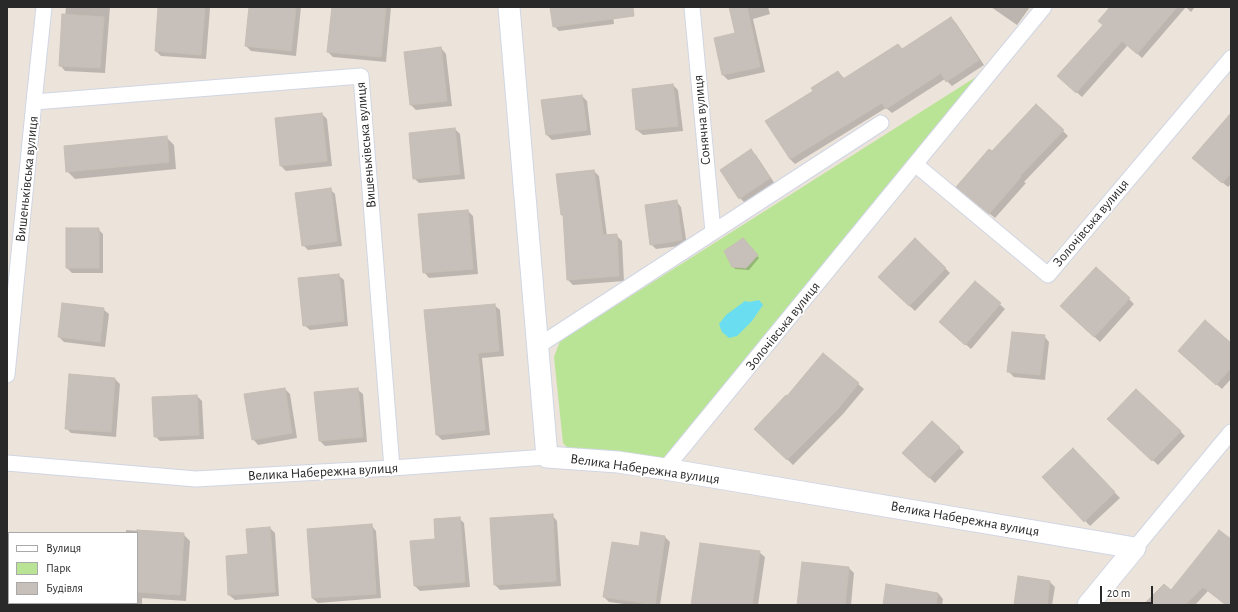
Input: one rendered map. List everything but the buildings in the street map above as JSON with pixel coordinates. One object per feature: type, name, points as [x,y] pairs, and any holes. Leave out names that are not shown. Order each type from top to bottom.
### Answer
[{"type":"street","name":"Вишеньківська вулиця","points":[[7,375],[44,7]]},
{"type":"street","points":[[509,7],[547,457]]},
{"type":"street","name":"Сонячна вулиця","points":[[692,7],[713,232]]},
{"type":"street","name":"Золочівська вулиця","points":[[665,469],[1044,7]]},
{"type":"street","name":"Золочівська вулиця","points":[[916,164],[1048,275],[1231,58]]},
{"type":"street","name":"Вишеньківська вулиця","points":[[34,102],[361,76],[392,468]]},
{"type":"street","points":[[538,346],[881,123]]},
{"type":"street","points":[[1088,605],[1231,432]]},
{"type":"street","name":"Велика Набережна вулиця","points":[[7,463],[196,479],[392,468],[547,457],[618,462],[1135,548]]},
{"type":"green space","points":[[979,75],[662,463],[573,454],[563,443],[554,357],[560,341]]},
{"type":"water","points":[[759,300],[763,305],[752,321],[737,336],[729,338],[722,332],[719,324],[726,315],[745,301],[749,302]]}]
